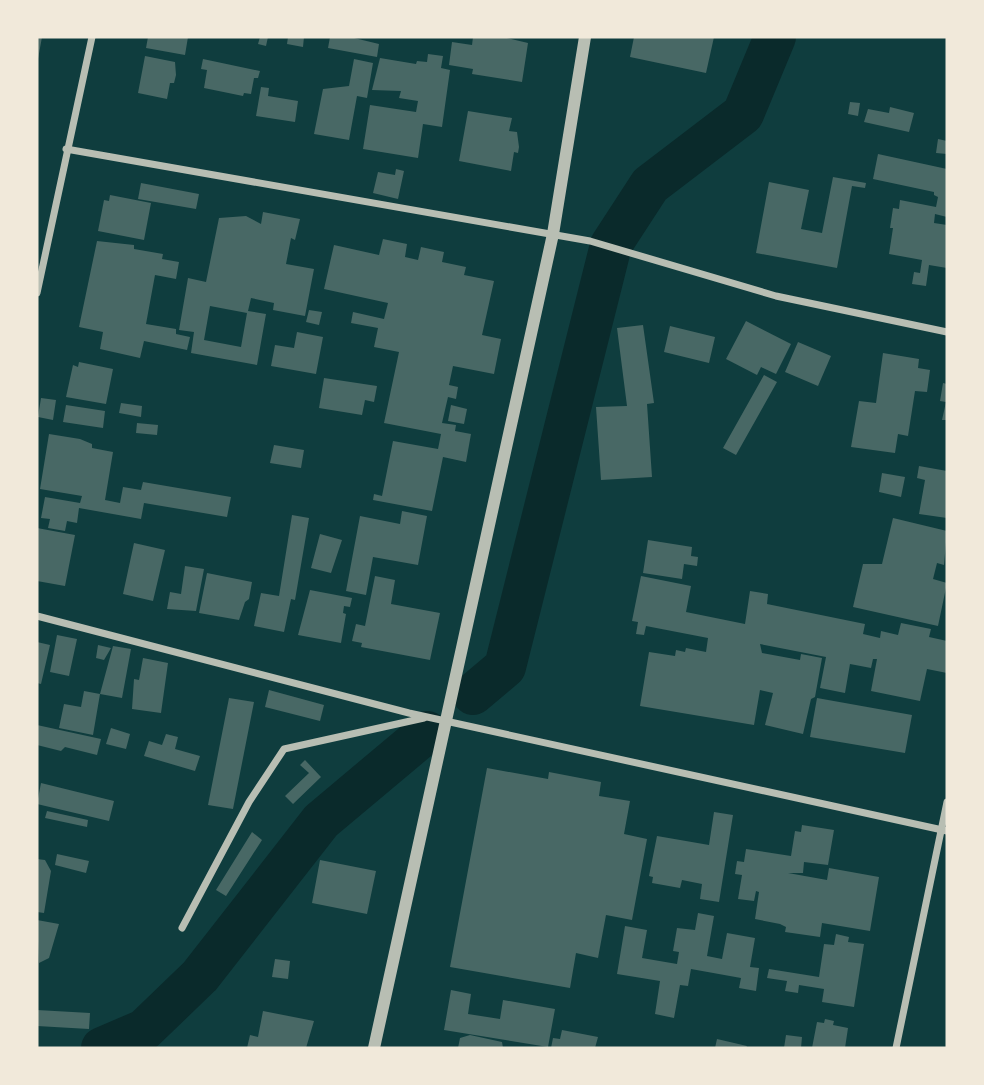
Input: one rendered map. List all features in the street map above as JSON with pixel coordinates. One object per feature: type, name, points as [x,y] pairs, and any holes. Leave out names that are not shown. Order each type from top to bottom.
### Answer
[{"type":"street","points":[[37,293],[92,37]]},
{"type":"street","points":[[374,1048],[554,234],[585,37]]},
{"type":"street","points":[[66,149],[590,241],[776,296],[947,332]]},
{"type":"street","points":[[37,616],[429,717],[944,831]]},
{"type":"street","points":[[182,928],[249,802],[284,749],[429,717]]},
{"type":"street","points":[[896,1048],[944,831],[947,802]]},
{"type":"building","points":[[37,37],[42,37],[38,59],[37,59]]},
{"type":"building","points":[[148,37],[188,37],[185,55],[146,48]]},
{"type":"building","points":[[260,37],[268,37],[266,46],[258,44]]},
{"type":"building","points":[[288,37],[304,37],[303,47],[287,44]]},
{"type":"building","points":[[330,37],[350,37],[379,44],[377,57],[328,48]]},
{"type":"building","points":[[473,37],[503,37],[528,43],[522,82],[472,74],[473,69],[449,65],[452,42],[472,45]]},
{"type":"building","points":[[634,37],[714,37],[706,73],[630,57]]},
{"type":"building","points":[[428,54],[443,56],[441,68],[450,70],[442,127],[423,124],[418,158],[363,149],[370,105],[416,112],[418,101],[399,98],[401,91],[372,90],[380,58],[416,64],[417,61],[427,62]]},
{"type":"building","points":[[145,56],[175,62],[176,75],[174,83],[170,83],[167,99],[138,93]]},
{"type":"building","points":[[203,59],[260,71],[258,78],[254,78],[251,94],[244,93],[243,96],[204,88],[207,70],[201,69]]},
{"type":"building","points":[[354,59],[373,63],[367,98],[357,96],[349,140],[314,134],[323,89],[349,86]]},
{"type":"building","points":[[261,87],[269,88],[268,96],[298,101],[295,122],[256,116]]},
{"type":"building","points":[[850,102],[860,103],[858,116],[848,114]]},
{"type":"building","points":[[890,107],[914,113],[909,132],[864,122],[868,109],[889,113]]},
{"type":"building","points":[[468,111],[512,118],[509,131],[517,132],[519,147],[518,153],[514,152],[511,171],[459,161]]},
{"type":"building","points":[[938,139],[947,141],[947,154],[936,153]]},
{"type":"building","points":[[878,154],[947,169],[947,217],[935,214],[934,223],[947,225],[947,268],[929,265],[926,286],[912,284],[914,272],[920,273],[922,260],[889,254],[893,228],[890,228],[893,208],[899,209],[900,200],[936,207],[938,197],[934,192],[873,179]]},
{"type":"building","points":[[396,169],[404,171],[398,199],[373,193],[378,172],[395,175]]},
{"type":"building","points":[[833,177],[866,183],[865,188],[852,186],[837,268],[756,253],[769,182],[809,190],[801,229],[822,233]]},
{"type":"building","points":[[141,183],[199,194],[196,209],[138,199]]},
{"type":"building","points":[[110,195],[151,203],[144,240],[98,231],[104,200],[109,201]]},
{"type":"building","points":[[263,212],[300,219],[295,240],[291,238],[286,264],[314,269],[305,316],[273,310],[274,303],[251,298],[248,311],[266,314],[257,365],[191,353],[194,332],[179,330],[188,278],[206,282],[219,218],[246,216],[261,224]],"holes":[[[210,306],[247,313],[241,347],[204,340]]]},
{"type":"building","points":[[383,239],[407,244],[405,257],[418,260],[421,247],[444,252],[442,262],[466,267],[464,275],[494,281],[482,335],[501,339],[494,374],[453,366],[449,385],[458,387],[456,399],[448,397],[442,423],[456,425],[455,431],[471,434],[466,462],[443,457],[432,511],[373,500],[374,494],[382,496],[393,441],[438,449],[441,434],[384,423],[399,352],[374,347],[378,328],[351,323],[353,312],[384,319],[388,303],[324,289],[334,245],[379,255]]},
{"type":"building","points":[[97,241],[134,245],[134,249],[163,254],[162,259],[179,262],[176,279],[155,275],[146,324],[176,329],[176,334],[190,337],[187,350],[144,341],[140,358],[100,349],[103,332],[79,327]]},
{"type":"building","points":[[309,310],[322,312],[319,325],[306,322]]},
{"type":"building","points":[[746,321],[791,344],[776,374],[761,367],[757,375],[726,359]]},
{"type":"building","points":[[643,325],[654,403],[647,404],[652,477],[601,480],[596,407],[627,406],[617,328]]},
{"type":"building","points":[[670,326],[715,337],[709,363],[664,352]]},
{"type":"building","points":[[297,332],[323,337],[316,374],[271,366],[275,345],[294,348]]},
{"type":"building","points":[[798,342],[831,356],[818,386],[785,372]]},
{"type":"building","points":[[883,353],[919,359],[918,368],[930,370],[927,392],[915,391],[908,436],[898,434],[895,453],[851,447],[859,401],[876,403]]},
{"type":"building","points":[[79,362],[113,369],[106,404],[66,397],[73,365],[78,367]]},
{"type":"building","points":[[764,375],[777,382],[736,455],[723,448]]},
{"type":"building","points":[[324,378],[377,386],[374,402],[365,400],[362,415],[319,408]]},
{"type":"building","points":[[943,383],[947,384],[947,420],[942,420],[946,402],[940,401]]},
{"type":"building","points":[[41,398],[56,400],[53,420],[38,417]]},
{"type":"building","points":[[121,403],[142,406],[141,417],[119,413]]},
{"type":"building","points":[[66,405],[105,411],[103,428],[63,422]]},
{"type":"building","points":[[451,405],[467,409],[464,424],[448,421]]},
{"type":"building","points":[[137,423],[158,425],[157,435],[136,433]]},
{"type":"building","points":[[49,434],[80,439],[92,444],[92,448],[113,452],[105,500],[120,503],[123,487],[141,490],[143,482],[231,497],[227,517],[144,503],[141,519],[79,508],[77,523],[67,521],[65,531],[48,528],[50,519],[41,518],[45,497],[80,503],[82,496],[40,489]]},
{"type":"building","points":[[274,445],[304,450],[301,468],[270,463]]},
{"type":"building","points":[[919,466],[947,471],[947,518],[919,514],[925,480],[917,478]]},
{"type":"building","points":[[882,473],[905,477],[901,497],[879,492]]},
{"type":"building","points":[[402,511],[427,516],[418,565],[373,557],[366,595],[346,591],[360,516],[400,524]]},
{"type":"building","points":[[292,515],[309,518],[295,600],[291,599],[284,632],[254,626],[261,593],[279,596]]},
{"type":"building","points":[[893,518],[947,531],[944,565],[937,563],[933,579],[947,583],[938,626],[853,607],[863,564],[882,564]]},
{"type":"building","points":[[37,528],[75,535],[65,586],[37,581]]},
{"type":"building","points":[[320,534],[342,540],[331,573],[311,568]]},
{"type":"building","points":[[648,540],[692,547],[691,556],[698,557],[697,566],[684,564],[682,579],[643,573]]},
{"type":"building","points":[[134,543],[165,550],[153,601],[123,594]]},
{"type":"building","points":[[185,566],[204,569],[196,611],[167,609],[170,592],[181,594]]},
{"type":"building","points":[[207,573],[252,582],[249,599],[245,602],[239,620],[199,613]]},
{"type":"building","points":[[375,576],[395,580],[391,604],[440,613],[430,660],[361,647],[362,643],[352,641],[356,624],[365,626]]},
{"type":"building","points":[[641,576],[691,586],[686,612],[745,624],[750,591],[768,594],[767,604],[865,624],[863,634],[880,638],[881,631],[898,635],[901,623],[931,629],[929,637],[947,641],[947,673],[927,669],[920,701],[871,691],[877,659],[873,659],[871,668],[850,664],[845,693],[820,688],[826,657],[760,644],[762,653],[800,660],[801,654],[822,658],[815,697],[811,699],[803,734],[765,725],[773,693],[760,690],[754,725],[640,706],[649,652],[675,656],[676,650],[685,652],[686,648],[706,652],[708,638],[646,626],[644,635],[636,634],[638,622],[632,621]]},
{"type":"building","points":[[310,590],[352,598],[350,607],[344,606],[343,613],[346,614],[341,643],[298,635]]},
{"type":"building","points":[[57,635],[77,639],[69,676],[50,672]]},
{"type":"building","points":[[37,642],[50,645],[41,684],[37,683]]},
{"type":"building","points":[[98,645],[111,648],[104,660],[96,658]]},
{"type":"building","points":[[113,646],[131,649],[122,698],[100,694]]},
{"type":"building","points":[[143,658],[168,663],[161,713],[132,709],[134,679],[139,680]]},
{"type":"building","points":[[269,690],[324,705],[320,721],[265,707]]},
{"type":"building","points":[[84,691],[100,694],[93,735],[59,728],[64,704],[81,707]]},
{"type":"building","points":[[229,698],[254,702],[233,809],[208,805]]},
{"type":"building","points":[[817,698],[912,715],[905,753],[810,737]]},
{"type":"building","points":[[37,725],[101,739],[97,755],[65,747],[61,751],[37,745]]},
{"type":"building","points":[[111,728],[130,734],[126,749],[106,744]]},
{"type":"building","points":[[166,734],[178,737],[175,749],[200,756],[195,771],[144,756],[149,741],[162,745]]},
{"type":"building","points":[[305,760],[321,777],[293,804],[285,796],[309,773],[300,765]]},
{"type":"building","points":[[487,768],[548,779],[549,772],[601,782],[599,796],[630,801],[624,834],[647,839],[632,920],[606,915],[598,958],[576,953],[570,988],[450,967]]},
{"type":"building","points":[[41,783],[114,801],[109,821],[37,804]]},
{"type":"building","points":[[47,811],[88,820],[87,827],[45,818]]},
{"type":"building","points":[[714,812],[733,815],[719,902],[700,899],[702,884],[682,880],[680,888],[652,883],[653,877],[649,876],[657,836],[709,845]]},
{"type":"building","points":[[802,825],[834,830],[828,865],[804,862],[803,873],[788,873],[827,880],[829,868],[879,877],[870,931],[822,923],[820,937],[785,932],[786,927],[780,924],[755,919],[759,892],[756,891],[754,901],[738,899],[742,875],[735,874],[737,861],[744,862],[746,849],[791,856],[795,831],[801,832]]},
{"type":"building","points":[[252,832],[262,840],[226,896],[216,890]]},
{"type":"building","points":[[57,854],[89,861],[86,873],[55,865]]},
{"type":"building","points":[[37,859],[45,860],[51,871],[44,913],[37,912]]},
{"type":"building","points":[[320,860],[376,871],[367,914],[312,903]]},
{"type":"building","points":[[698,913],[714,916],[707,956],[722,959],[727,933],[755,938],[750,967],[759,968],[756,991],[739,988],[741,978],[691,969],[688,986],[680,985],[674,1018],[655,1014],[660,981],[617,974],[625,926],[647,930],[642,958],[677,964],[679,952],[673,951],[677,928],[695,930]]},
{"type":"building","points":[[37,920],[59,924],[49,958],[39,963]]},
{"type":"building","points":[[836,934],[849,937],[848,942],[864,944],[854,1007],[822,1002],[824,989],[799,985],[798,993],[785,991],[787,981],[767,978],[769,969],[819,977],[824,944],[834,945]]},
{"type":"building","points":[[275,959],[290,961],[288,979],[272,977]]},
{"type":"building","points":[[451,990],[471,994],[468,1014],[500,1019],[503,1000],[555,1009],[548,1047],[444,1030]]},
{"type":"building","points":[[37,1010],[90,1013],[89,1029],[37,1026]]},
{"type":"building","points":[[263,1011],[314,1021],[306,1048],[247,1048],[250,1035],[258,1037]]},
{"type":"building","points":[[825,1019],[834,1021],[833,1025],[848,1028],[845,1048],[812,1048],[817,1022],[824,1023]]},
{"type":"building","points":[[562,1030],[598,1037],[595,1048],[551,1048],[553,1038],[560,1039]]},
{"type":"building","points":[[470,1035],[502,1042],[503,1048],[458,1048],[460,1038]]},
{"type":"building","points":[[786,1035],[802,1037],[801,1048],[784,1048]]},
{"type":"building","points":[[717,1039],[747,1046],[715,1048]]},
{"type":"waterway","points":[[473,694],[505,667],[611,245],[650,185],[743,114],[775,37]]},
{"type":"waterway","points":[[102,1048],[144,1030],[200,976],[321,821],[427,732]]}]
